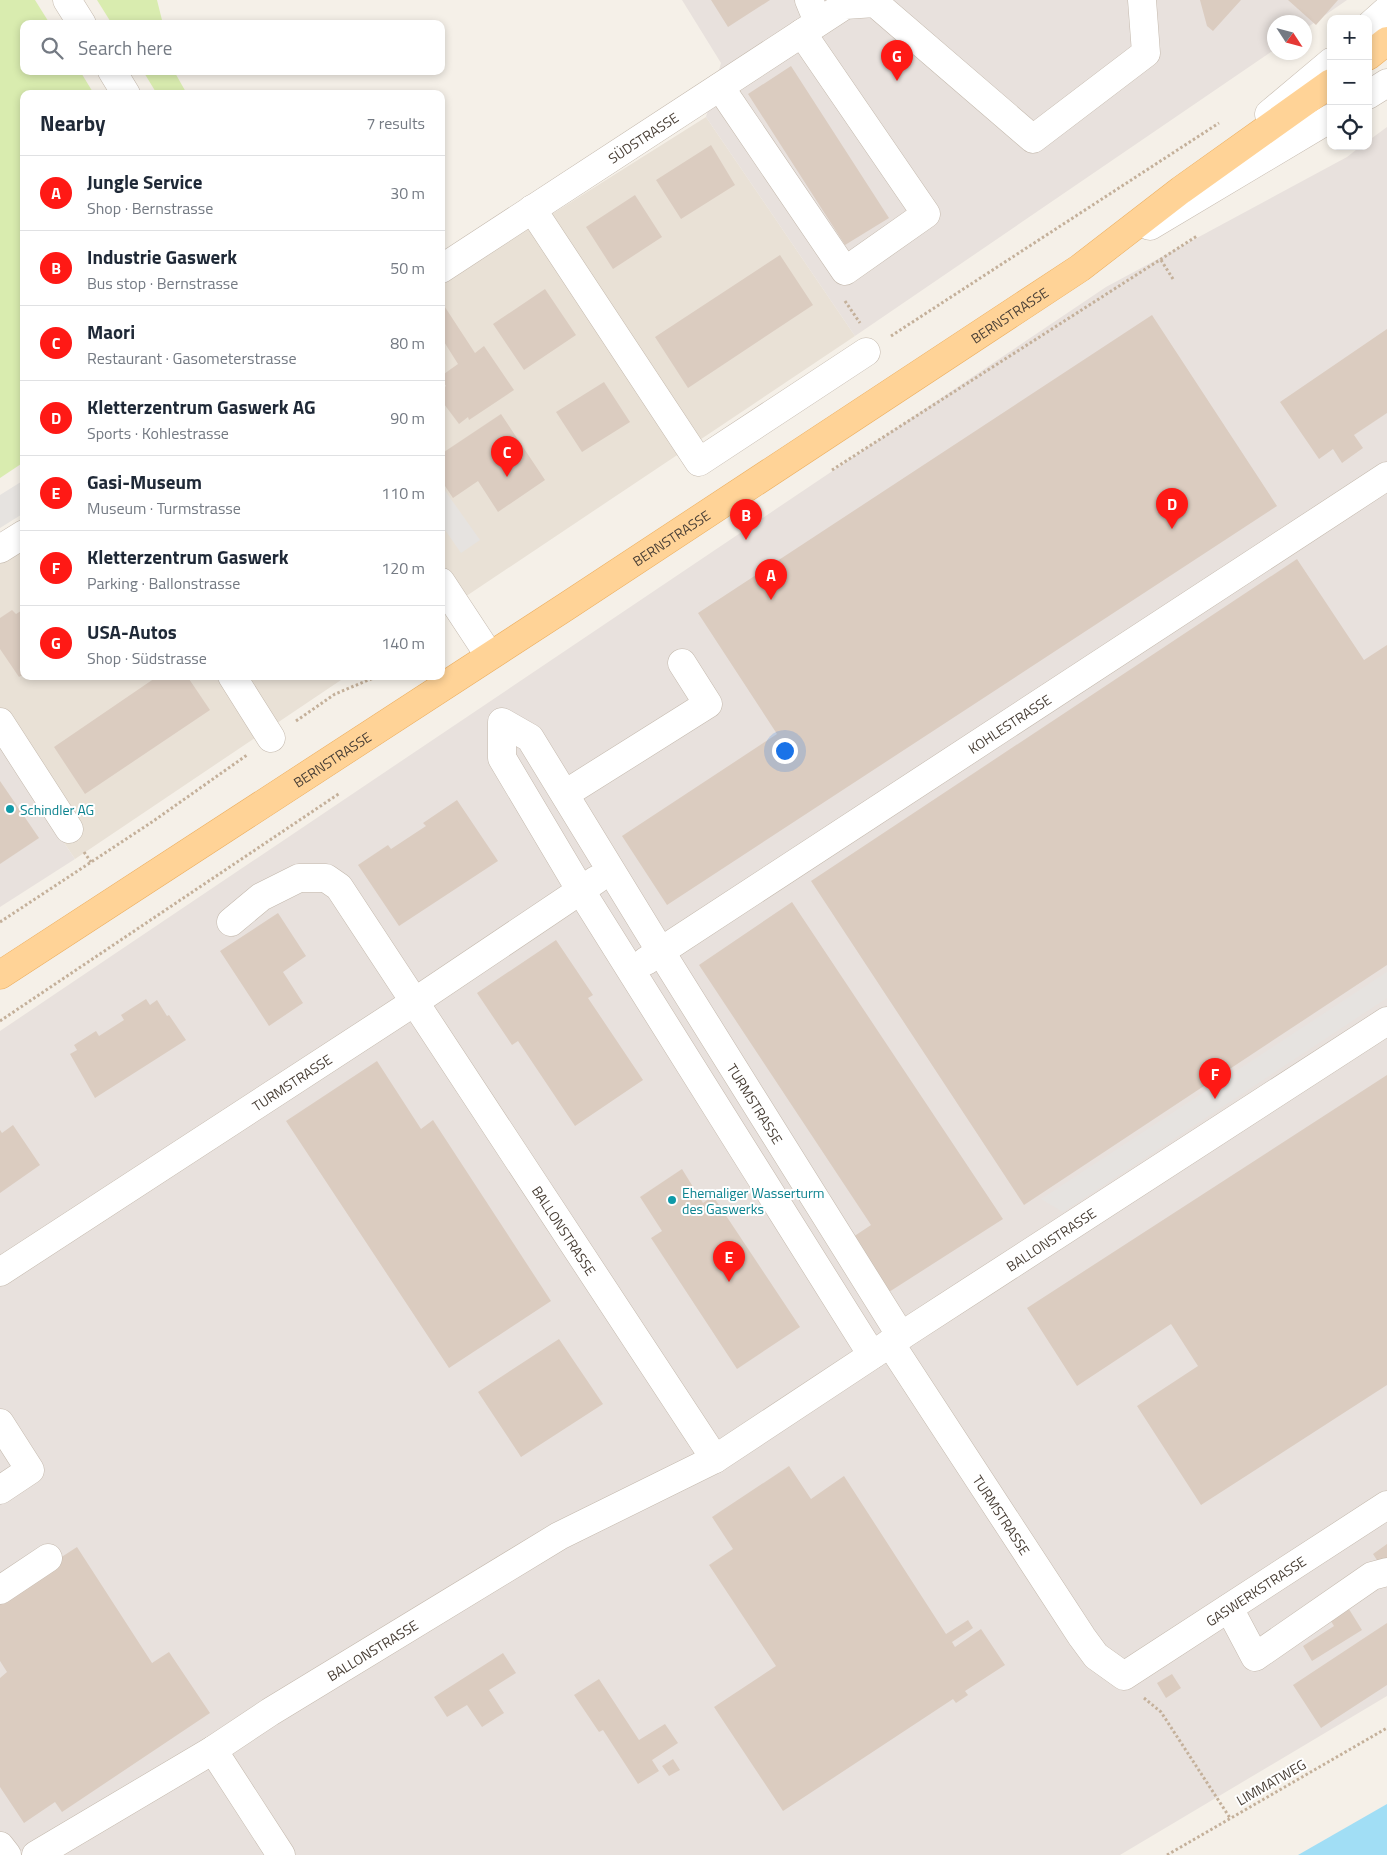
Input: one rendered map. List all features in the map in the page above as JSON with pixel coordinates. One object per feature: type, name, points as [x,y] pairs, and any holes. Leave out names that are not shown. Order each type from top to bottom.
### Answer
[{"type":"main road","points":[[1372,53],[1387,42]]},
{"type":"main road","name":"BERNSTRASSE","points":[[0,975],[591,590],[1080,268],[1181,190],[1327,87]]},
{"type":"street","points":[[67,0],[80,20]]},
{"type":"street","points":[[844,2],[874,3],[1033,139],[1146,53],[1142,0]]},
{"type":"street","name":"SÜDSTRASSE","points":[[445,266],[720,87],[810,18],[844,2]]},
{"type":"street","points":[[1372,24],[1387,10]]},
{"type":"street","points":[[720,87],[845,271],[926,214],[810,18]]},
{"type":"street","points":[[1181,190],[1327,65]]},
{"type":"street","points":[[114,75],[124,90]]},
{"type":"street","points":[[1372,92],[1387,83]]},
{"type":"street","points":[[1080,268],[1327,120]]},
{"type":"street","points":[[532,209],[699,462],[871,349]]},
{"type":"street","name":"KOHLESTRASSE","points":[[631,970],[1387,476]]},
{"type":"street","points":[[0,549],[20,536]]},
{"type":"street","points":[[445,588],[489,655]]},
{"type":"street","points":[[565,794],[708,704],[682,663]]},
{"type":"street","points":[[235,680],[271,738]]},
{"type":"street","points":[[0,722],[69,829]]},
{"type":"street","name":"TURMSTRASSE","points":[[888,1345],[661,952],[565,794],[530,738],[502,722],[502,758],[581,891],[631,970],[888,1345],[1082,1637],[1096,1656],[1124,1676]]},
{"type":"street","name":"TURMSTRASSE","points":[[0,1272],[416,1002],[611,870]]},
{"type":"street","name":"BALLONSTRASSE","points":[[231,922],[261,897],[299,878],[326,878],[339,887],[716,1459]]},
{"type":"street","name":"BALLONSTRASSE","points":[[36,1855],[213,1750],[278,1707],[559,1536],[716,1459],[1387,1021]]},
{"type":"street","points":[[0,1423],[30,1470],[0,1490]]},
{"type":"street","name":"GASWERKSTRASSE","points":[[1124,1676],[1387,1504]]},
{"type":"street","points":[[0,1590],[48,1558]]},
{"type":"street","points":[[1229,1608],[1255,1657],[1372,1576],[1387,1572]]},
{"type":"street","points":[[213,1750],[280,1855]]},
{"type":"street","points":[[0,1846],[7,1855]]},
{"type":"path","points":[[845,271],[835,287],[871,349],[1222,121]]},
{"type":"path","points":[[828,473],[1202,233]]},
{"type":"path","points":[[1161,260],[1173,279]]},
{"type":"path","points":[[0,922],[152,822],[335,694],[368,680]]},
{"type":"path","points":[[0,1021],[345,789]]},
{"type":"path","points":[[1124,1676],[1137,1693],[1161,1712],[1230,1818]]},
{"type":"path","name":"LIMMATWEG","points":[[1167,1855],[1387,1728]]},
{"type":"shaded area","points":[[682,0],[1347,0],[1312,24],[1312,15],[1267,15],[1267,55],[855,336],[706,117],[721,63]]},
{"type":"shaded area","points":[[706,117],[855,336],[445,610],[445,281]]},
{"type":"shaded area","points":[[1387,127],[1387,1696],[1120,1855],[0,1855],[0,1031],[1106,287],[1347,157],[1356,150],[1372,150],[1372,138]]},
{"type":"shaded area","points":[[20,482],[20,516],[0,528],[0,495]]},
{"type":"shaded area","points":[[445,491],[480,540],[461,553],[445,530]]},
{"type":"shaded area","points":[[20,550],[20,680],[341,680],[75,859],[0,748],[0,562]]},
{"type":"shaded area","points":[[0,748],[75,859],[0,907]]},
{"type":"shaded area","points":[[1387,972],[1387,998],[1063,1212],[1041,1199]]},
{"type":"green space","points":[[0,0],[35,0],[48,20],[20,20],[20,75],[82,75],[92,90],[20,90],[20,465],[0,478]]},
{"type":"green space","points":[[97,0],[157,0],[162,20],[110,20]]},
{"type":"green space","points":[[145,75],[176,75],[185,90],[155,90]]},
{"type":"water","points":[[1387,1804],[1387,1855],[1298,1855]]},
{"type":"building","points":[[711,0],[770,0],[728,27]]},
{"type":"building","points":[[1200,0],[1241,0],[1213,31],[1207,26]]},
{"type":"building","points":[[1288,0],[1338,0],[1316,25],[1312,21],[1312,15],[1305,15]]},
{"type":"building","points":[[791,66],[889,218],[845,245],[748,94]]},
{"type":"building","points":[[711,145],[735,185],[681,219],[656,180]]},
{"type":"building","points":[[635,195],[662,237],[613,269],[586,227]]},
{"type":"building","points":[[780,255],[813,305],[688,388],[655,337]]},
{"type":"building","points":[[545,289],[576,335],[524,370],[493,324]]},
{"type":"building","points":[[445,307],[475,353],[484,346],[514,390],[469,420],[468,417],[459,424],[445,405],[445,373],[458,364],[445,343]]},
{"type":"building","points":[[1152,315],[1277,506],[667,905],[622,836],[777,734],[698,613]]},
{"type":"building","points":[[1387,329],[1387,413],[1354,435],[1363,448],[1342,463],[1333,449],[1319,459],[1280,402]]},
{"type":"building","points":[[604,382],[630,422],[582,452],[556,412]]},
{"type":"building","points":[[501,414],[545,480],[498,512],[478,481],[453,498],[445,486],[445,451]]},
{"type":"building","points":[[1297,559],[1364,660],[1387,645],[1387,965],[1024,1205],[811,881]]},
{"type":"building","points":[[12,610],[16,614],[20,612],[19,677],[0,649],[0,618]]},
{"type":"building","points":[[152,680],[190,680],[210,710],[85,794],[54,747]]},
{"type":"building","name":"Schindler AG","points":[[0,781],[39,838],[0,864]]},
{"type":"building","points":[[457,800],[498,861],[399,926],[358,865],[388,845],[391,849],[426,826],[423,823]]},
{"type":"building","points":[[792,902],[1003,1219],[889,1292],[853,1237],[871,1225],[699,965]]},
{"type":"building","points":[[278,913],[306,956],[283,972],[303,1003],[269,1026],[220,951]]},
{"type":"building","points":[[556,940],[593,995],[588,998],[643,1080],[575,1126],[518,1041],[512,1045],[477,993]]},
{"type":"building","points":[[146,999],[150,1005],[157,1000],[186,1040],[95,1098],[70,1054],[77,1050],[74,1045],[96,1031],[99,1036],[124,1020],[121,1015]]},
{"type":"building","points":[[377,1061],[421,1129],[433,1120],[551,1301],[449,1368],[286,1121]]},
{"type":"building","points":[[1387,1075],[1387,1385],[1201,1505],[1137,1406],[1198,1366],[1171,1324],[1077,1386],[1027,1308]]},
{"type":"building","points":[[13,1125],[40,1165],[0,1193],[0,1130],[2,1133]]},
{"type":"building","points":[[682,1169],[703,1203],[713,1196],[800,1327],[737,1369],[651,1238],[662,1231],[640,1197]]},
{"type":"building","points":[[559,1339],[603,1404],[521,1457],[478,1392]]},
{"type":"building","points":[[789,1466],[811,1499],[844,1476],[946,1634],[968,1620],[973,1628],[952,1642],[955,1647],[981,1629],[1005,1665],[965,1691],[968,1695],[956,1703],[953,1699],[783,1811],[714,1707],[776,1666],[709,1565],[733,1549],[712,1517]]},
{"type":"building","points":[[1387,1544],[1387,1565],[1382,1568],[1373,1554]]},
{"type":"building","points":[[77,1547],[152,1663],[169,1652],[210,1713],[62,1812],[55,1802],[24,1823],[0,1787],[0,1678],[7,1672],[0,1661],[0,1597]]},
{"type":"building","points":[[1347,1606],[1362,1630],[1312,1661],[1303,1646],[1334,1626],[1329,1618]]},
{"type":"building","points":[[1387,1623],[1387,1685],[1321,1728],[1293,1685]]},
{"type":"building","points":[[503,1653],[516,1673],[489,1690],[504,1713],[482,1727],[467,1705],[447,1717],[434,1697]]},
{"type":"building","points":[[1172,1674],[1181,1688],[1166,1698],[1157,1683]]},
{"type":"building","points":[[599,1679],[639,1740],[665,1724],[678,1743],[652,1760],[659,1771],[638,1784],[603,1730],[599,1732],[574,1695]]},
{"type":"building","points":[[673,1759],[680,1770],[669,1776],[662,1766]]},
{"type":"place","name":"USA-Autos","points":[[897,81]]},
{"type":"place","name":"Maori","points":[[507,477]]},
{"type":"place","name":"Kletterzentrum Gaswerk AG","points":[[1172,529]]},
{"type":"place","name":"Industrie Gaswerk","points":[[746,540]]},
{"type":"place","name":"Jungle Service","points":[[771,600]]},
{"type":"place","name":"Schindler AG","points":[[10,809]]},
{"type":"place","name":"Kletterzentrum Gaswerk","points":[[1215,1099]]},
{"type":"place","name":"Ehemaliger Wasserturm des Gaswerks","points":[[672,1200]]},
{"type":"place","name":"Gasi-Museum","points":[[729,1282]]}]
